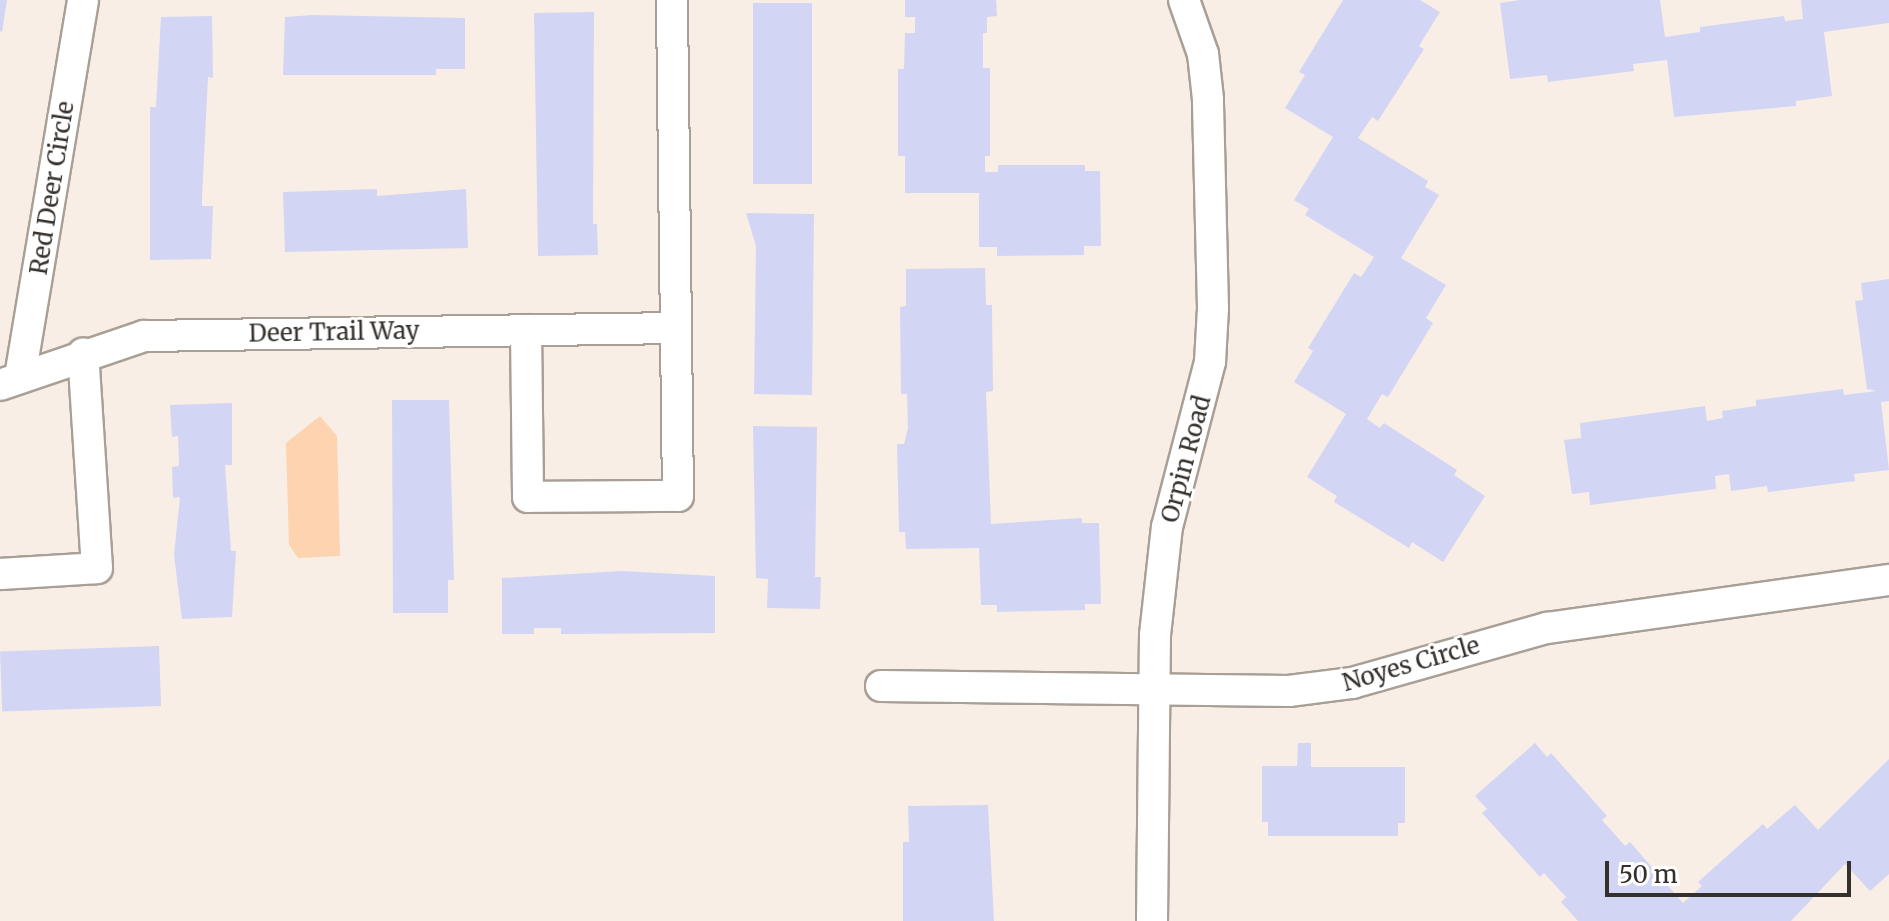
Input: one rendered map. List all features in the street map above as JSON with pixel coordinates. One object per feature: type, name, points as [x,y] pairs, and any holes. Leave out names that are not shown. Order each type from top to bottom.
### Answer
[{"type":"street","name":"Red Deer Circle","points":[[10,381],[83,0]]},
{"type":"street","points":[[526,330],[528,497],[678,496],[672,0]]},
{"type":"street","name":"Orpin Road","points":[[1152,921],[1153,690],[1167,527],[1177,473],[1200,408],[1211,335],[1208,99],[1203,54],[1184,0]]},
{"type":"street","name":"Deer Trail Way","points":[[10,381],[83,353],[170,334],[676,328]]},
{"type":"street","points":[[0,574],[97,568],[83,353]]},
{"type":"street","name":"Noyes Circle","points":[[881,686],[1289,691],[1352,683],[1547,628],[1889,580]]},
{"type":"shaded area","points":[[320,416],[337,436],[340,556],[298,558],[289,545],[286,443]]},
{"type":"building","points":[[0,0],[7,0],[2,32],[0,31]]},
{"type":"building","points":[[905,0],[996,0],[997,16],[987,17],[987,33],[983,33],[983,68],[990,68],[990,156],[985,156],[985,172],[998,172],[998,165],[1085,165],[1085,171],[1100,171],[1101,246],[1084,246],[1084,255],[997,256],[997,247],[979,247],[979,193],[905,193],[905,156],[898,156],[898,69],[904,69],[905,33],[915,33],[915,17],[905,17]]},
{"type":"building","points":[[1343,0],[1420,0],[1440,12],[1419,46],[1424,49],[1378,121],[1372,117],[1358,138],[1428,181],[1425,187],[1439,195],[1401,258],[1446,285],[1426,318],[1433,323],[1388,397],[1382,394],[1367,419],[1380,428],[1384,423],[1457,470],[1454,475],[1485,496],[1443,562],[1412,542],[1409,548],[1334,502],[1337,496],[1307,477],[1346,414],[1294,382],[1313,351],[1308,348],[1354,273],[1361,277],[1374,257],[1305,215],[1309,209],[1294,200],[1333,137],[1285,108],[1305,75],[1299,72]]},
{"type":"building","points":[[1520,0],[1660,0],[1665,37],[1700,32],[1700,27],[1784,16],[1785,21],[1803,19],[1801,0],[1889,0],[1889,23],[1824,32],[1832,96],[1796,101],[1796,106],[1674,117],[1667,60],[1633,64],[1634,71],[1548,82],[1547,75],[1510,79],[1500,3]]},
{"type":"building","points":[[753,3],[812,3],[812,184],[753,184]]},
{"type":"building","points":[[594,12],[593,224],[597,224],[598,255],[538,256],[534,13]]},
{"type":"building","points":[[212,16],[213,78],[208,77],[202,197],[202,206],[213,206],[211,259],[150,260],[150,107],[156,107],[161,17]]},
{"type":"building","points":[[285,17],[465,18],[465,69],[436,69],[436,75],[283,75]]},
{"type":"building","points":[[377,189],[377,196],[466,189],[468,248],[285,252],[283,192]]},
{"type":"building","points":[[746,213],[814,214],[812,395],[754,394],[756,246]]},
{"type":"building","points":[[985,268],[986,305],[992,305],[993,391],[986,392],[991,524],[1082,518],[1082,523],[1099,523],[1101,604],[1085,604],[1085,610],[997,612],[997,605],[981,605],[979,548],[906,549],[905,532],[899,532],[897,444],[904,444],[908,428],[907,394],[901,394],[900,307],[906,306],[906,269]]},
{"type":"building","points":[[1889,279],[1889,401],[1881,402],[1889,470],[1854,474],[1855,481],[1768,492],[1767,486],[1731,491],[1729,474],[1715,476],[1716,489],[1590,505],[1589,492],[1572,494],[1564,440],[1581,438],[1580,423],[1705,406],[1707,421],[1723,418],[1722,411],[1756,406],[1756,400],[1843,389],[1844,395],[1877,391],[1867,389],[1855,301],[1863,300],[1861,283]]},
{"type":"building","points":[[392,400],[449,400],[454,580],[448,580],[448,613],[393,613]]},
{"type":"building","points":[[232,403],[232,465],[225,465],[231,551],[236,551],[232,617],[182,619],[174,555],[180,497],[173,498],[172,467],[179,466],[178,436],[172,437],[170,405]]},
{"type":"building","points":[[753,426],[817,427],[815,577],[821,577],[820,609],[767,608],[768,579],[756,578]]},
{"type":"building","points":[[622,571],[715,576],[715,633],[561,634],[561,628],[534,628],[534,634],[502,634],[502,578]]},
{"type":"building","points":[[159,646],[161,706],[2,712],[0,652]]},
{"type":"building","points":[[1298,743],[1311,743],[1311,767],[1405,767],[1405,823],[1398,823],[1398,836],[1268,836],[1268,822],[1262,822],[1262,766],[1297,766]]},
{"type":"building","points":[[1535,743],[1547,757],[1551,753],[1607,816],[1602,820],[1625,846],[1630,842],[1683,903],[1702,886],[1698,882],[1763,824],[1767,829],[1795,805],[1818,830],[1889,759],[1889,874],[1870,891],[1845,864],[1791,921],[1578,921],[1561,902],[1566,897],[1544,873],[1540,877],[1482,813],[1487,809],[1475,796]]},
{"type":"building","points":[[988,805],[994,921],[903,921],[903,842],[909,842],[908,806]]}]
